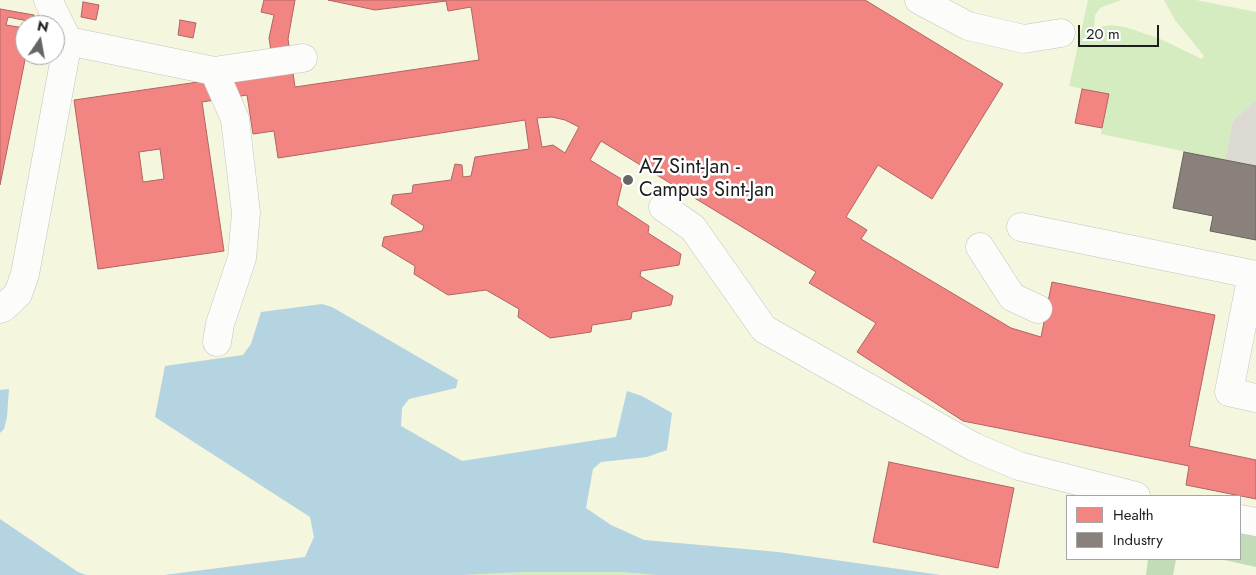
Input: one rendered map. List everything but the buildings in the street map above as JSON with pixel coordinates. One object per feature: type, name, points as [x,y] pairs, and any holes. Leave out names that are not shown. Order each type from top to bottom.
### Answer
[{"type":"lane","points":[[0,309],[18,294],[25,274],[68,41],[48,0]]},
{"type":"lane","points":[[919,0],[968,26],[1024,39],[1061,33]]},
{"type":"lane","points":[[68,41],[214,70],[303,58]]},
{"type":"lane","points":[[214,70],[235,119],[246,213],[242,258],[220,324],[217,342]]},
{"type":"lane","points":[[663,207],[693,228],[764,329],[974,447],[1019,466],[1132,495]]},
{"type":"lane","points":[[1021,226],[1254,274],[1229,392],[1256,398]]},
{"type":"lane","points":[[980,247],[1012,297],[1038,309]]},
{"type":"lane","points":[[1241,519],[1256,522]]},
{"type":"shaded area","name":"AZ Sint-Jan - Campus Sint-Jan","points":[[0,0],[1256,0],[1256,575],[941,575],[778,552],[644,540],[611,525],[586,508],[592,469],[601,462],[647,457],[616,437],[462,461],[401,426],[402,408],[409,399],[456,388],[261,312],[251,344],[243,355],[165,366],[155,417],[311,517],[314,537],[305,557],[164,575],[86,575],[78,572],[0,519],[0,433],[4,429],[8,389],[0,390]]},
{"type":"shaded area","points":[[1256,100],[1256,166],[1225,160],[1233,120]]},
{"type":"green space","points":[[1088,0],[1121,0],[1100,8],[1095,15],[1094,28],[1111,25],[1125,27],[1158,38],[1202,59],[1204,56],[1175,20],[1164,0],[1196,0],[1256,12],[1256,100],[1233,120],[1225,160],[1101,134],[1109,94],[1069,86]]},
{"type":"green space","points":[[1241,529],[1256,532],[1256,567],[1224,560],[1241,560]]},
{"type":"green space","points":[[1148,560],[1176,560],[1173,575],[1146,575]]},
{"type":"green space","points":[[523,572],[621,572],[658,575],[461,575]]},
{"type":"water","points":[[322,304],[332,307],[458,380],[456,388],[409,399],[402,408],[401,426],[462,461],[616,437],[627,391],[642,396],[672,413],[667,450],[647,457],[601,462],[593,469],[586,508],[611,525],[644,540],[778,552],[941,575],[658,575],[621,572],[523,572],[461,575],[164,575],[305,557],[314,537],[310,517],[155,417],[165,366],[243,355],[251,344],[261,312]]},
{"type":"water","points":[[9,389],[7,417],[4,429],[0,433],[0,390]]},
{"type":"water","points":[[0,519],[78,572],[86,575],[0,575]]},
{"type":"place","name":"AZ Sint-Jan - Campus Sint-Jan","points":[[628,180]]}]
